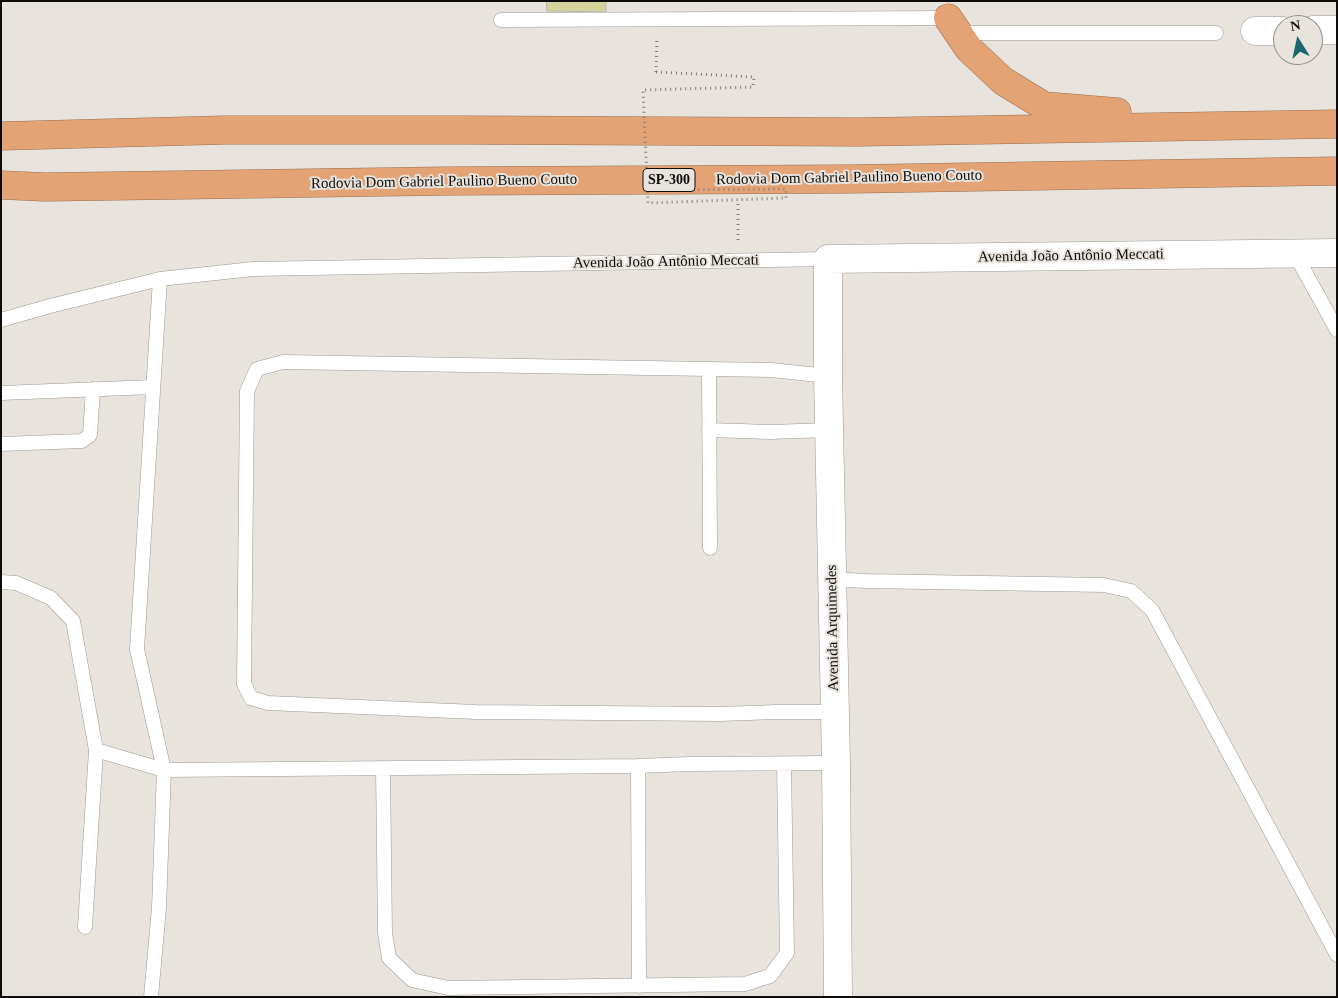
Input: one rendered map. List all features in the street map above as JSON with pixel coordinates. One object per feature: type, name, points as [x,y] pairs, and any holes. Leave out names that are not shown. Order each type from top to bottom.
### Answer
[{"type":"highway","points":[[954,25],[970,49],[1003,81],[1044,106],[1273,125]]},
{"type":"highway","points":[[1,116],[225,130]]},
{"type":"highway","points":[[1,136],[225,130],[858,132],[1337,124]]},
{"type":"highway","name":"Rodovia Dom Gabriel Paulino Bueno Couto","points":[[1,185],[45,187],[459,181],[850,179],[1337,171]]},
{"type":"main road","points":[[1323,30],[1337,30]]},
{"type":"main road","points":[[1255,31],[1273,31]]},
{"type":"main road","name":"Avenida João Antônio Meccati","points":[[828,259],[1337,253]]},
{"type":"main road","name":"Avenida Arquimedes","points":[[828,259],[828,376],[836,763],[838,997]]},
{"type":"lane","points":[[501,20],[658,19],[1216,33]]},
{"type":"lane","points":[[1295,254],[1337,330]]},
{"type":"lane","name":"Avenida João Antônio Meccati","points":[[1,320],[160,279],[253,270],[828,259]]},
{"type":"lane","points":[[150,997],[159,908],[164,770],[137,649],[160,279]]},
{"type":"lane","points":[[828,376],[771,370],[283,362],[257,369],[247,391],[244,684],[251,698],[268,703],[476,712],[720,714],[835,712]]},
{"type":"lane","points":[[708,369],[710,548]]},
{"type":"lane","points":[[1,393],[154,387]]},
{"type":"lane","points":[[1,444],[82,442],[90,435],[93,389]]},
{"type":"lane","points":[[709,430],[770,432],[830,430]]},
{"type":"lane","points":[[832,579],[1104,585],[1131,591],[1152,610],[1337,955]]},
{"type":"lane","points":[[1,582],[16,583],[51,598],[73,621],[96,750],[85,927]]},
{"type":"lane","points":[[96,750],[164,770],[836,763]]},
{"type":"lane","points":[[383,768],[385,933],[389,958],[412,980],[448,988],[745,984],[770,976],[787,952],[784,764]]},
{"type":"lane","points":[[638,766],[639,986]]},
{"type":"path","points":[[658,19],[656,72],[754,77],[754,87],[643,90],[648,203],[786,198],[786,189],[662,190]]},
{"type":"path","points":[[738,200],[738,261]]},
{"type":"building","points":[[547,1],[606,1],[606,12],[547,11]]}]
